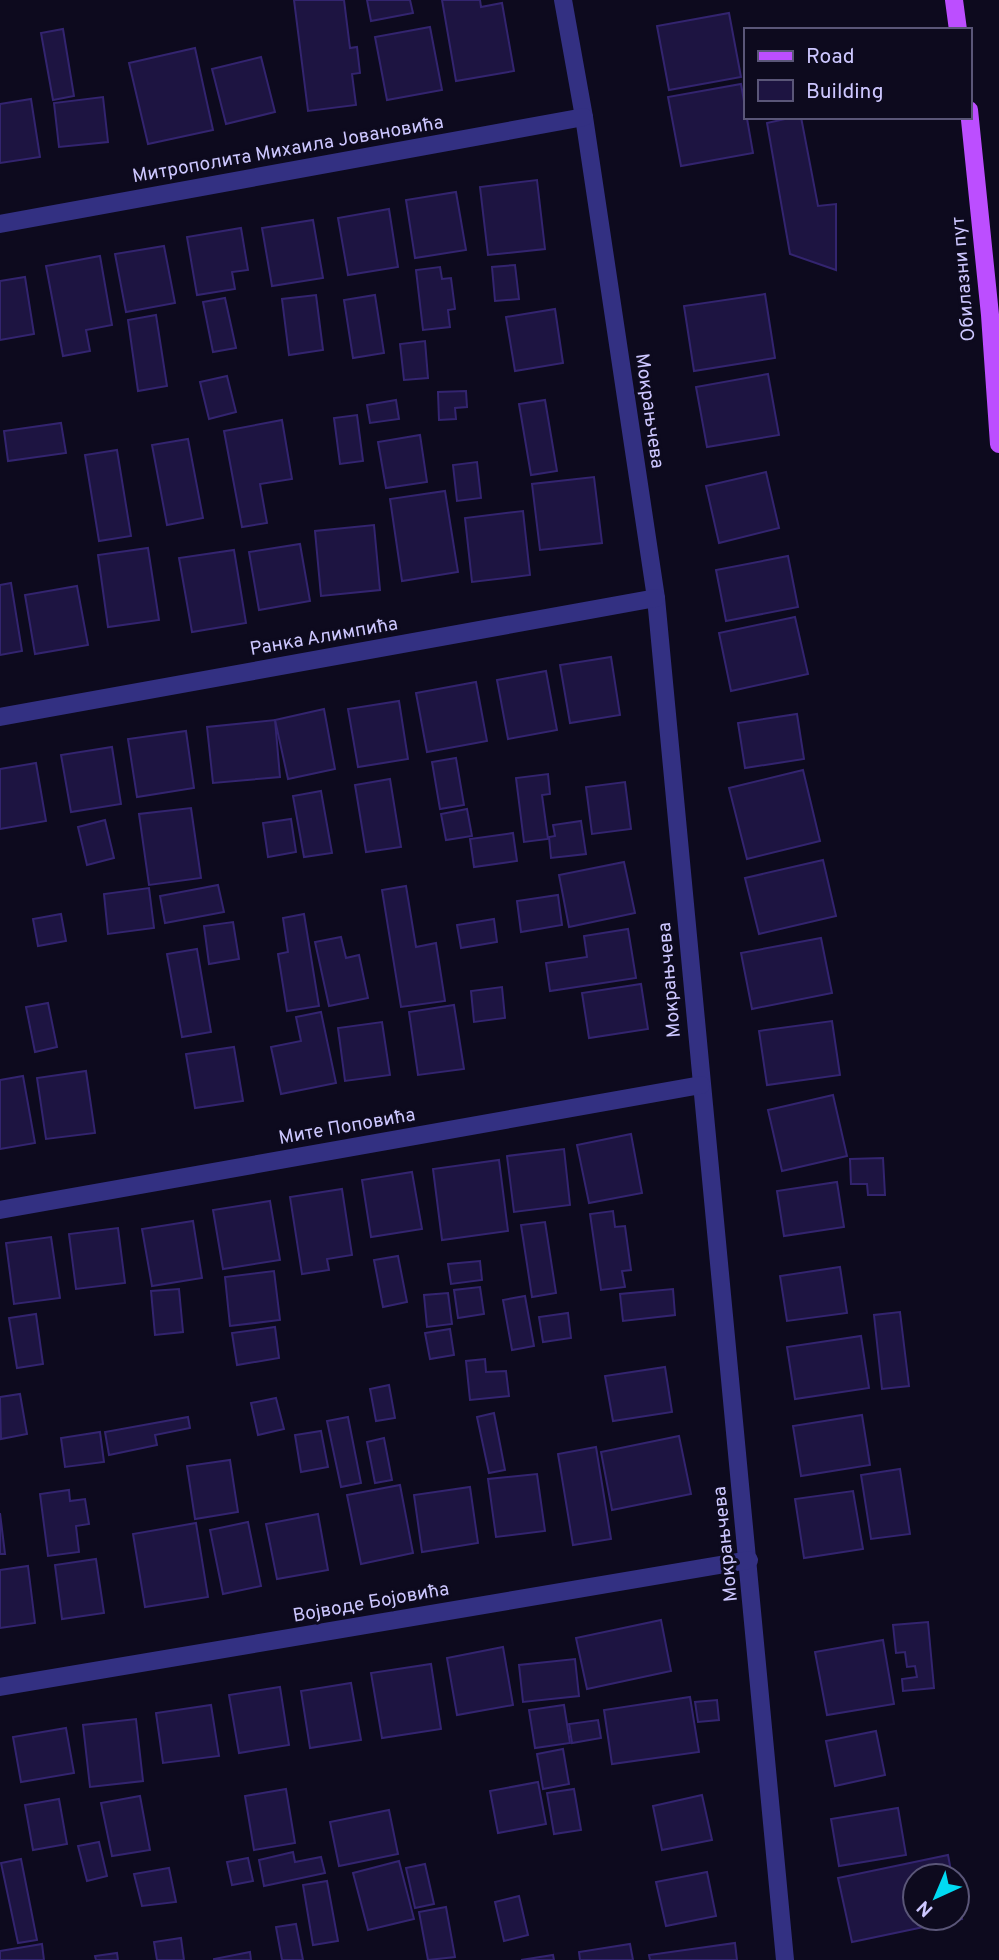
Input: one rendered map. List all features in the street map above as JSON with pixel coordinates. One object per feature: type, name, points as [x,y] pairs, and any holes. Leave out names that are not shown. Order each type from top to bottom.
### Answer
[{"type":"main road","points":[[954,0],[958,28]]},
{"type":"main road","name":"Обилазни пут","points":[[970,119],[999,444]]},
{"type":"street","name":"Мокрањчева","points":[[563,0],[584,117],[656,598],[785,1960]]},
{"type":"street","name":"Митрополита Михаила Јовановића","points":[[0,224],[584,117]]},
{"type":"street","name":"Ранка Алимпића","points":[[0,717],[656,598]]},
{"type":"street","name":"Мите Поповића","points":[[0,1210],[701,1085]]},
{"type":"street","name":"Војводе Бојовића","points":[[0,1688],[749,1560]]},
{"type":"building","points":[[294,0],[344,0],[350,48],[357,47],[360,73],[352,74],[356,105],[308,111]]},
{"type":"building","points":[[367,0],[410,0],[413,13],[371,21]]},
{"type":"building","points":[[442,0],[480,0],[481,7],[502,3],[514,71],[456,81]]},
{"type":"building","points":[[729,13],[741,77],[669,90],[657,26]]},
{"type":"building","points":[[430,27],[442,90],[387,100],[375,37]]},
{"type":"building","points":[[63,29],[74,96],[53,100],[41,33]]},
{"type":"building","points":[[195,48],[213,130],[148,144],[129,63]]},
{"type":"building","points":[[261,57],[275,112],[226,124],[212,69]]},
{"type":"building","points":[[741,84],[744,119],[747,119],[753,153],[681,166],[668,97]]},
{"type":"building","points":[[103,97],[108,142],[59,147],[54,103]]},
{"type":"building","points":[[31,99],[40,157],[0,163],[0,104]]},
{"type":"building","points":[[801,119],[818,206],[836,204],[836,270],[790,254],[767,123]]},
{"type":"building","points":[[537,180],[545,249],[488,255],[480,187]]},
{"type":"building","points":[[456,192],[466,250],[415,258],[406,200]]},
{"type":"building","points":[[389,209],[398,267],[348,275],[338,218]]},
{"type":"building","points":[[313,220],[323,278],[272,286],[262,228]]},
{"type":"building","points":[[241,228],[248,270],[232,272],[235,289],[197,295],[187,237]]},
{"type":"building","points":[[164,246],[175,303],[126,312],[115,254]]},
{"type":"building","points":[[100,256],[112,325],[86,330],[90,351],[63,356],[46,266]]},
{"type":"building","points":[[515,265],[519,299],[495,301],[492,267]]},
{"type":"building","points":[[440,267],[442,279],[451,278],[455,309],[448,310],[450,327],[423,330],[416,270]]},
{"type":"building","points":[[25,277],[34,334],[0,340],[0,281]]},
{"type":"building","points":[[765,294],[775,358],[694,371],[684,306]]},
{"type":"building","points":[[316,295],[323,350],[289,355],[282,299]]},
{"type":"building","points":[[375,295],[384,353],[353,358],[344,300]]},
{"type":"building","points":[[225,298],[236,348],[213,352],[203,302]]},
{"type":"building","points":[[555,309],[563,363],[515,371],[506,317]]},
{"type":"building","points":[[156,315],[167,386],[138,391],[128,320]]},
{"type":"building","points":[[425,341],[428,378],[404,380],[400,344]]},
{"type":"building","points":[[768,374],[779,435],[707,447],[696,387]]},
{"type":"building","points":[[227,376],[236,412],[209,419],[200,382]]},
{"type":"building","points":[[466,391],[467,407],[455,408],[456,419],[439,420],[438,392]]},
{"type":"building","points":[[396,400],[399,419],[370,423],[367,405]]},
{"type":"building","points":[[545,400],[557,471],[531,475],[519,404]]},
{"type":"building","points":[[357,415],[363,461],[340,464],[334,418]]},
{"type":"building","points":[[282,420],[292,479],[260,484],[267,523],[242,527],[224,431]]},
{"type":"building","points":[[61,423],[66,453],[8,461],[4,431]]},
{"type":"building","points":[[420,435],[427,482],[386,488],[378,442]]},
{"type":"building","points":[[188,439],[203,518],[167,525],[152,445]]},
{"type":"building","points":[[117,450],[131,536],[99,541],[85,455]]},
{"type":"building","points":[[477,462],[481,498],[457,501],[453,465]]},
{"type":"building","points":[[766,472],[779,528],[719,543],[706,486]]},
{"type":"building","points":[[594,477],[602,543],[540,550],[532,484]]},
{"type":"building","points":[[445,491],[458,572],[402,581],[390,499]]},
{"type":"building","points":[[523,511],[530,575],[472,582],[465,518]]},
{"type":"building","points":[[374,525],[380,590],[321,596],[315,531]]},
{"type":"building","points":[[300,544],[310,601],[259,610],[249,552]]},
{"type":"building","points":[[148,548],[159,620],[108,627],[98,555]]},
{"type":"building","points":[[234,550],[246,623],[192,632],[179,558]]},
{"type":"building","points":[[788,556],[798,607],[726,621],[716,570]]},
{"type":"building","points":[[11,583],[22,651],[0,655],[0,585]]},
{"type":"building","points":[[77,586],[88,645],[35,654],[25,595]]},
{"type":"building","points":[[795,617],[808,674],[731,691],[719,633]]},
{"type":"building","points":[[611,657],[620,715],[570,723],[560,665]]},
{"type":"building","points":[[546,671],[557,730],[508,739],[497,680]]},
{"type":"building","points":[[476,682],[487,741],[427,752],[416,693]]},
{"type":"building","points":[[399,701],[408,759],[358,767],[348,709]]},
{"type":"building","points":[[324,709],[335,769],[288,779],[275,720]]},
{"type":"building","points":[[797,714],[804,759],[745,768],[738,723]]},
{"type":"building","points":[[275,720],[280,777],[213,783],[207,727]]},
{"type":"building","points":[[186,731],[194,788],[137,797],[128,739]]},
{"type":"building","points":[[112,747],[121,804],[71,812],[61,755]]},
{"type":"building","points":[[456,758],[464,805],[440,809],[432,762]]},
{"type":"building","points":[[36,763],[46,821],[0,829],[0,769]]},
{"type":"building","points":[[803,770],[820,841],[747,859],[729,788]]},
{"type":"building","points":[[548,774],[550,794],[542,795],[548,839],[524,842],[516,778]]},
{"type":"building","points":[[390,779],[401,847],[366,852],[355,785]]},
{"type":"building","points":[[625,782],[631,829],[592,834],[586,787]]},
{"type":"building","points":[[321,791],[332,853],[304,857],[293,796]]},
{"type":"building","points":[[191,808],[201,878],[149,885],[139,814]]},
{"type":"building","points":[[467,809],[472,836],[446,840],[441,814]]},
{"type":"building","points":[[291,819],[296,852],[268,857],[263,823]]},
{"type":"building","points":[[105,820],[114,858],[87,865],[78,827]]},
{"type":"building","points":[[581,821],[586,854],[551,858],[549,837],[555,836],[553,825]]},
{"type":"building","points":[[513,833],[517,861],[474,867],[470,839]]},
{"type":"building","points":[[823,860],[836,916],[759,934],[745,878]]},
{"type":"building","points":[[624,862],[635,913],[569,927],[559,875]]},
{"type":"building","points":[[218,885],[224,912],[165,923],[160,896]]},
{"type":"building","points":[[406,886],[416,947],[436,943],[445,1001],[401,1007],[382,890]]},
{"type":"building","points":[[149,888],[154,928],[108,934],[104,894]]},
{"type":"building","points":[[558,895],[562,925],[521,932],[517,901]]},
{"type":"building","points":[[61,914],[66,941],[38,946],[33,919]]},
{"type":"building","points":[[304,914],[319,1006],[287,1011],[278,954],[288,952],[283,918]]},
{"type":"building","points":[[494,919],[497,942],[461,948],[457,925]]},
{"type":"building","points":[[233,922],[239,959],[209,964],[204,926]]},
{"type":"building","points":[[628,929],[636,978],[550,991],[546,963],[587,957],[584,936]]},
{"type":"building","points":[[341,937],[346,958],[359,955],[368,998],[329,1006],[315,942]]},
{"type":"building","points":[[821,938],[832,993],[752,1009],[741,953]]},
{"type":"building","points":[[197,949],[211,1032],[182,1037],[167,954]]},
{"type":"building","points":[[641,984],[648,1029],[589,1038],[582,993]]},
{"type":"building","points":[[502,987],[505,1018],[474,1022],[471,991]]},
{"type":"building","points":[[48,1003],[57,1047],[35,1052],[26,1007]]},
{"type":"building","points":[[454,1005],[464,1069],[418,1075],[409,1012]]},
{"type":"building","points":[[321,1012],[336,1083],[281,1094],[271,1047],[301,1041],[296,1017]]},
{"type":"building","points":[[832,1021],[840,1075],[767,1085],[759,1031]]},
{"type":"building","points":[[382,1022],[390,1075],[345,1081],[338,1028]]},
{"type":"building","points":[[234,1047],[243,1101],[195,1108],[186,1054]]},
{"type":"building","points":[[86,1071],[95,1133],[46,1139],[37,1078]]},
{"type":"building","points":[[23,1076],[35,1143],[0,1149],[0,1080]]},
{"type":"building","points":[[833,1095],[847,1156],[782,1171],[768,1110]]},
{"type":"building","points":[[631,1134],[642,1193],[589,1203],[577,1145]]},
{"type":"building","points":[[564,1149],[570,1205],[514,1212],[507,1156]]},
{"type":"building","points":[[883,1158],[885,1195],[868,1195],[867,1184],[851,1184],[850,1159]]},
{"type":"building","points":[[499,1160],[508,1231],[442,1240],[433,1169]]},
{"type":"building","points":[[412,1172],[422,1229],[371,1237],[362,1180]]},
{"type":"building","points":[[837,1182],[844,1227],[784,1236],[777,1191]]},
{"type":"building","points":[[342,1189],[352,1255],[327,1259],[329,1270],[302,1274],[290,1197]]},
{"type":"building","points":[[270,1201],[280,1260],[223,1269],[213,1210]]},
{"type":"building","points":[[613,1211],[615,1227],[625,1226],[631,1270],[622,1271],[625,1287],[601,1290],[590,1214]]},
{"type":"building","points":[[193,1221],[202,1278],[152,1286],[142,1229]]},
{"type":"building","points":[[545,1222],[556,1293],[532,1297],[521,1225]]},
{"type":"building","points":[[118,1228],[125,1283],[76,1289],[69,1234]]},
{"type":"building","points":[[51,1237],[60,1298],[14,1304],[6,1243]]},
{"type":"building","points":[[398,1256],[407,1302],[383,1307],[374,1260]]},
{"type":"building","points":[[480,1261],[482,1280],[451,1284],[448,1264]]},
{"type":"building","points":[[840,1267],[847,1313],[787,1321],[780,1276]]},
{"type":"building","points":[[274,1271],[280,1320],[230,1326],[225,1277]]},
{"type":"building","points":[[480,1287],[484,1314],[458,1318],[454,1290]]},
{"type":"building","points":[[179,1289],[183,1332],[155,1335],[151,1291]]},
{"type":"building","points":[[673,1289],[675,1315],[623,1321],[620,1294]]},
{"type":"building","points":[[448,1293],[452,1324],[427,1327],[424,1295]]},
{"type":"building","points":[[525,1296],[534,1346],[512,1350],[503,1300]]},
{"type":"building","points":[[900,1312],[909,1386],[882,1389],[874,1315]]},
{"type":"building","points":[[568,1313],[571,1338],[543,1342],[539,1317]]},
{"type":"building","points":[[36,1314],[43,1364],[17,1368],[9,1318]]},
{"type":"building","points":[[275,1327],[279,1358],[237,1365],[232,1333]]},
{"type":"building","points":[[450,1329],[454,1355],[430,1359],[425,1333]]},
{"type":"building","points":[[861,1336],[869,1388],[795,1399],[787,1347]]},
{"type":"building","points":[[485,1359],[486,1372],[506,1371],[509,1396],[470,1400],[466,1361]]},
{"type":"building","points":[[665,1367],[672,1412],[613,1421],[605,1376]]},
{"type":"building","points":[[389,1385],[395,1418],[376,1421],[370,1389]]},
{"type":"building","points":[[20,1394],[27,1434],[1,1439],[0,1397]]},
{"type":"building","points":[[276,1398],[284,1429],[258,1435],[251,1403]]},
{"type":"building","points":[[494,1413],[505,1470],[489,1473],[477,1417]]},
{"type":"building","points":[[862,1415],[870,1465],[801,1476],[793,1426]]},
{"type":"building","points":[[188,1417],[190,1428],[155,1435],[157,1445],[109,1455],[105,1432]]},
{"type":"building","points":[[348,1417],[361,1483],[341,1487],[327,1421]]},
{"type":"building","points":[[321,1431],[328,1467],[301,1472],[295,1435]]},
{"type":"building","points":[[100,1432],[104,1462],[65,1467],[61,1438]]},
{"type":"building","points":[[679,1436],[691,1494],[612,1510],[601,1452]]},
{"type":"building","points":[[384,1438],[392,1480],[375,1483],[367,1442]]},
{"type":"building","points":[[596,1447],[611,1539],[573,1545],[558,1454]]},
{"type":"building","points":[[230,1460],[238,1512],[195,1519],[187,1466]]},
{"type":"building","points":[[900,1469],[910,1534],[871,1539],[861,1475]]},
{"type":"building","points":[[537,1474],[545,1531],[496,1537],[488,1479]]},
{"type":"building","points":[[400,1485],[413,1553],[361,1564],[347,1495]]},
{"type":"building","points":[[470,1487],[478,1543],[422,1552],[414,1495]]},
{"type":"building","points":[[69,1490],[70,1501],[85,1499],[89,1524],[76,1526],[79,1552],[48,1556],[40,1494]]},
{"type":"building","points":[[853,1491],[863,1549],[804,1558],[795,1499]]},
{"type":"building","points":[[0,1513],[5,1554],[0,1554]]},
{"type":"building","points":[[318,1514],[328,1570],[277,1579],[266,1524]]},
{"type":"building","points":[[248,1522],[261,1586],[223,1594],[210,1530]]},
{"type":"building","points":[[196,1523],[208,1597],[145,1607],[133,1534]]},
{"type":"building","points":[[96,1559],[104,1613],[62,1619],[55,1565]]},
{"type":"building","points":[[28,1566],[35,1623],[0,1628],[0,1570]]},
{"type":"building","points":[[661,1620],[671,1671],[587,1689],[576,1638]]},
{"type":"building","points":[[928,1622],[934,1688],[903,1691],[902,1679],[917,1677],[915,1666],[907,1667],[905,1652],[896,1653],[893,1625]]},
{"type":"building","points":[[883,1640],[894,1704],[827,1715],[815,1652]]},
{"type":"building","points":[[503,1647],[513,1705],[457,1715],[447,1658]]},
{"type":"building","points":[[575,1659],[579,1696],[523,1702],[519,1665]]},
{"type":"building","points":[[431,1664],[441,1729],[382,1738],[371,1673]]},
{"type":"building","points":[[351,1683],[361,1740],[310,1748],[301,1691]]},
{"type":"building","points":[[280,1687],[289,1745],[239,1753],[229,1695]]},
{"type":"building","points":[[690,1697],[699,1752],[612,1764],[604,1710]]},
{"type":"building","points":[[717,1700],[719,1720],[698,1722],[695,1702]]},
{"type":"building","points":[[211,1705],[219,1756],[163,1763],[156,1713]]},
{"type":"building","points":[[564,1705],[570,1743],[535,1748],[529,1710]]},
{"type":"building","points":[[136,1719],[143,1781],[90,1787],[83,1725]]},
{"type":"building","points":[[598,1720],[601,1738],[572,1743],[569,1724]]},
{"type":"building","points":[[66,1728],[74,1773],[21,1782],[13,1737]]},
{"type":"building","points":[[876,1731],[885,1775],[835,1786],[826,1741]]},
{"type":"building","points":[[563,1749],[569,1784],[543,1789],[537,1754]]},
{"type":"building","points":[[538,1782],[546,1824],[498,1833],[490,1791]]},
{"type":"building","points":[[286,1789],[295,1843],[254,1850],[245,1796]]},
{"type":"building","points":[[574,1789],[581,1830],[554,1834],[547,1793]]},
{"type":"building","points":[[702,1795],[712,1840],[662,1850],[653,1806]]},
{"type":"building","points":[[140,1796],[150,1850],[112,1856],[101,1803]]},
{"type":"building","points":[[59,1799],[67,1844],[33,1850],[25,1805]]},
{"type":"building","points":[[898,1808],[906,1855],[839,1866],[831,1819]]},
{"type":"building","points":[[389,1810],[398,1854],[339,1866],[330,1822]]},
{"type":"building","points":[[99,1842],[107,1876],[87,1881],[78,1846]]},
{"type":"building","points":[[293,1852],[295,1862],[321,1857],[325,1873],[264,1886],[259,1860]]},
{"type":"building","points":[[948,1855],[949,1862],[915,1862]]},
{"type":"building","points":[[248,1858],[253,1881],[232,1885],[227,1862]]},
{"type":"building","points":[[21,1859],[37,1940],[18,1943],[1,1863]]},
{"type":"building","points":[[399,1861],[414,1919],[368,1930],[353,1873]]},
{"type":"building","points":[[425,1864],[434,1904],[415,1908],[406,1868]]},
{"type":"building","points":[[901,1865],[901,1932],[852,1942],[838,1878]]},
{"type":"building","points":[[169,1868],[176,1902],[142,1906],[134,1874]]},
{"type":"building","points":[[707,1872],[716,1916],[666,1926],[656,1882]]},
{"type":"building","points":[[327,1881],[338,1941],[313,1945],[303,1885]]},
{"type":"building","points":[[519,1896],[528,1935],[504,1941],[495,1902]]},
{"type":"building","points":[[446,1907],[455,1957],[428,1960],[419,1912]]},
{"type":"building","points":[[296,1924],[303,1960],[282,1960],[276,1927]]},
{"type":"building","points":[[181,1938],[184,1960],[157,1960],[154,1942]]},
{"type":"building","points":[[735,1943],[737,1960],[650,1960],[649,1955]]},
{"type":"building","points":[[42,1944],[44,1960],[0,1960],[0,1951]]},
{"type":"building","points":[[630,1944],[633,1960],[580,1960],[579,1952]]},
{"type":"building","points":[[250,1952],[251,1960],[214,1960],[214,1959]]},
{"type":"building","points":[[117,1953],[118,1960],[96,1960],[95,1956]]},
{"type":"building","points":[[553,1955],[554,1960],[521,1960]]}]
